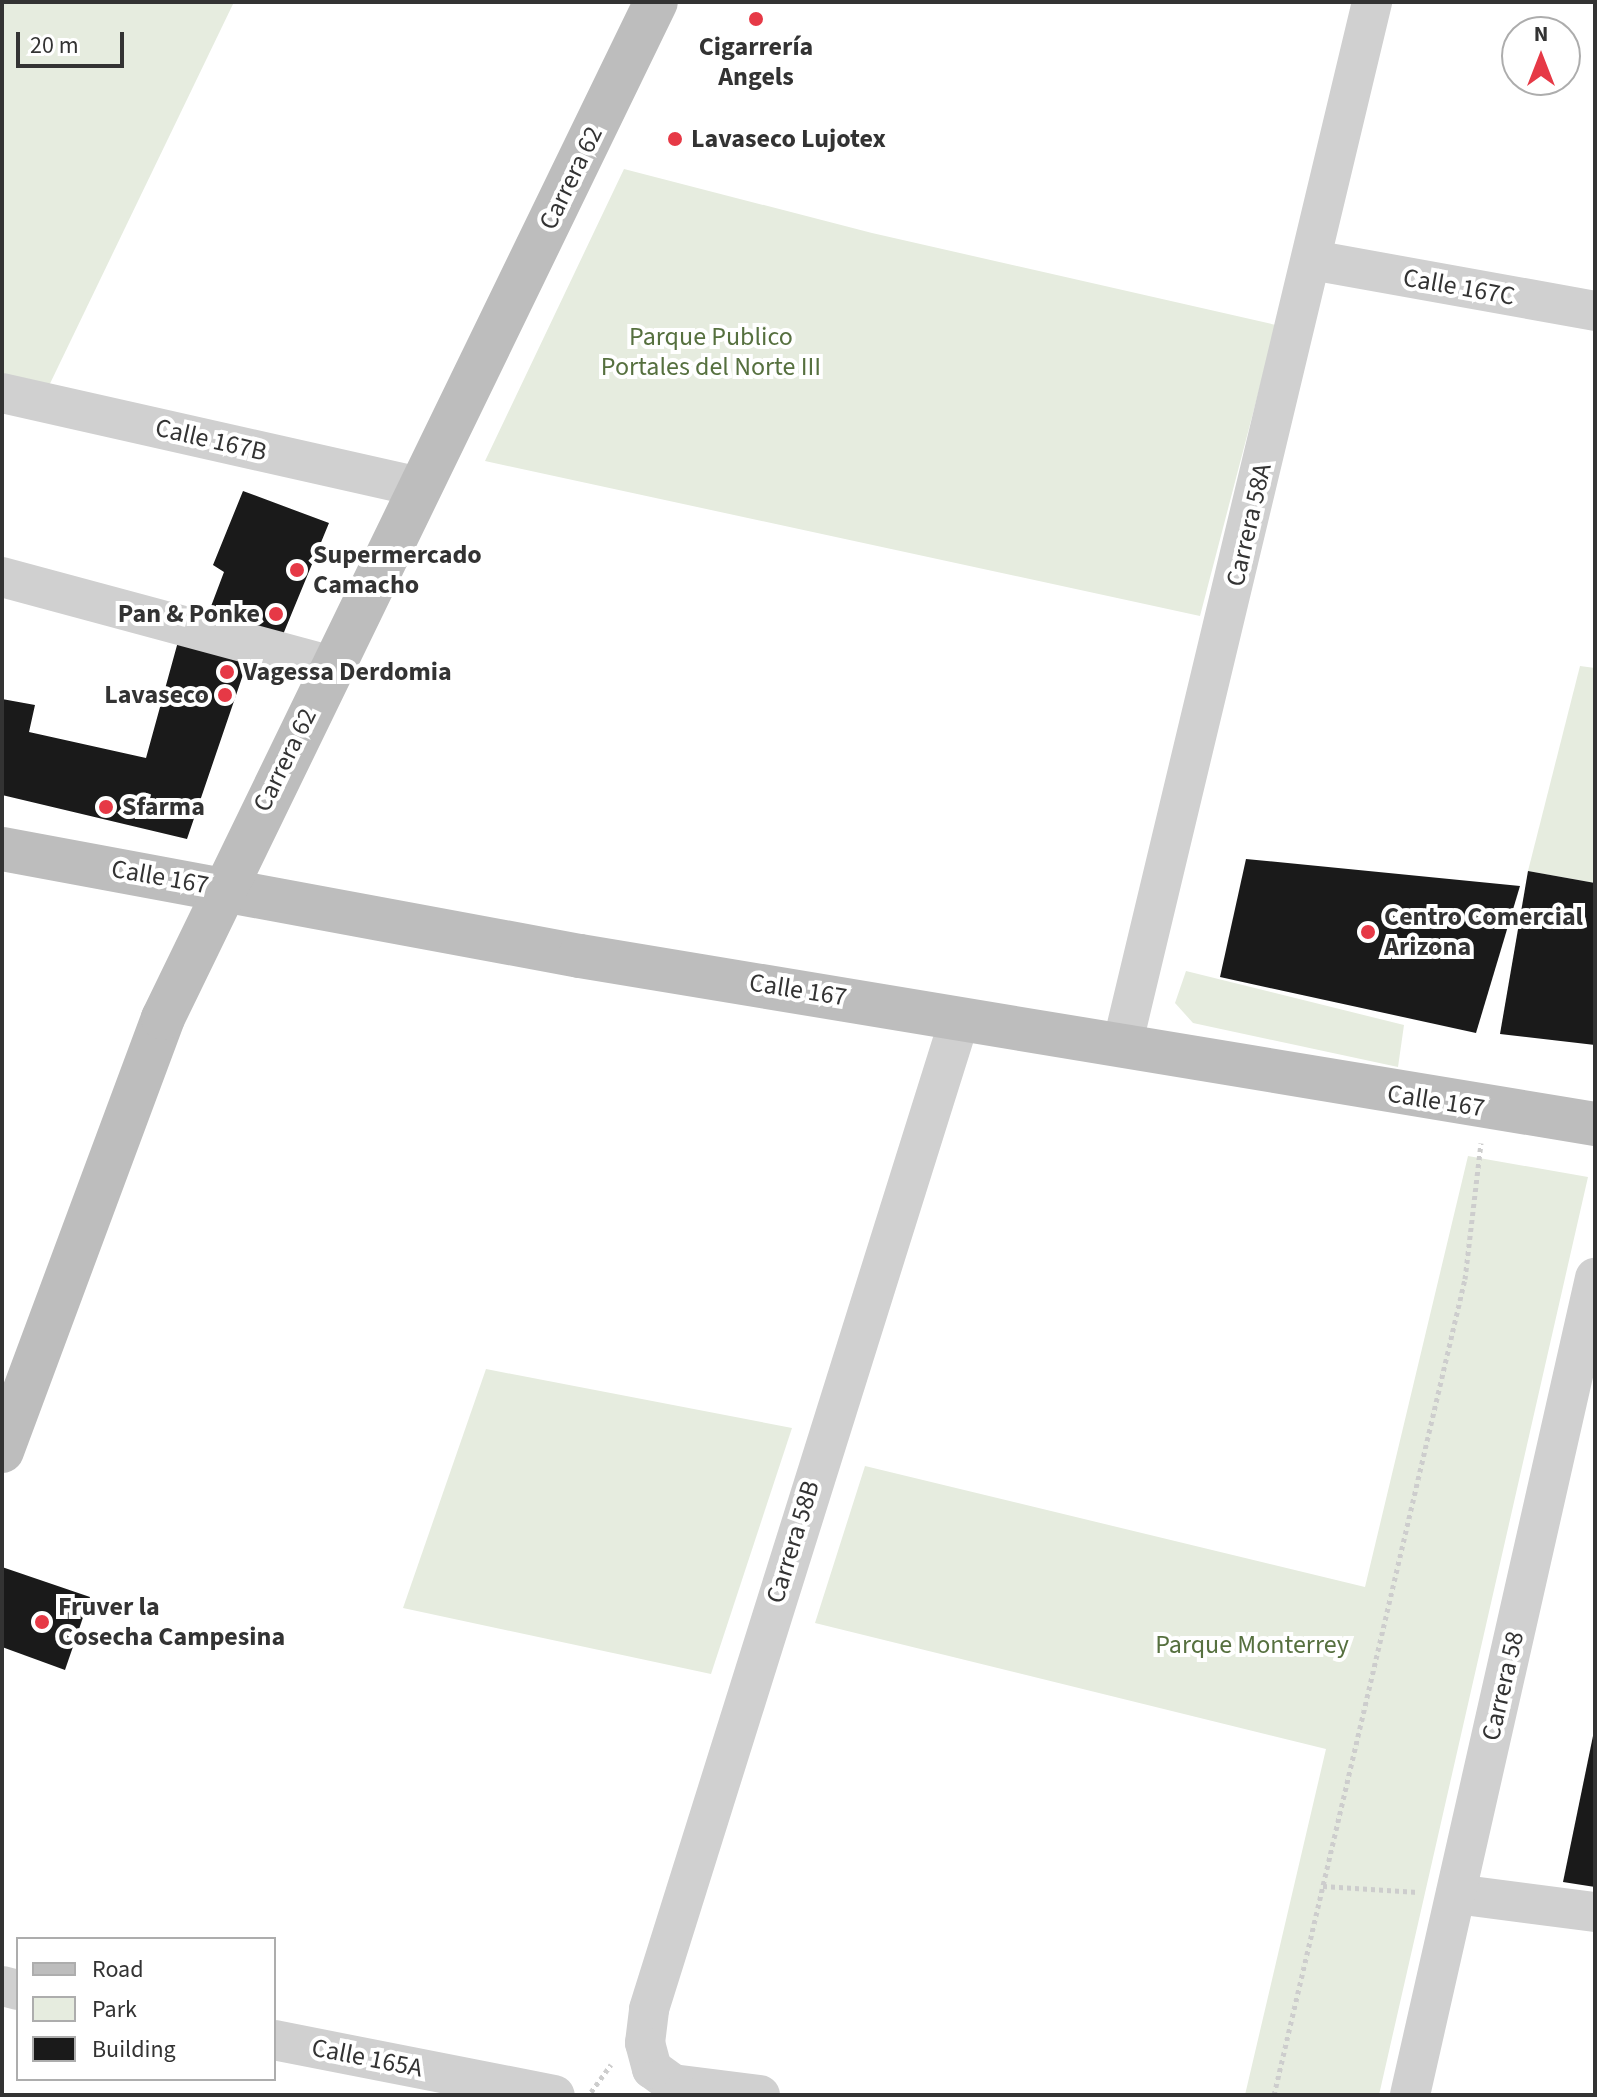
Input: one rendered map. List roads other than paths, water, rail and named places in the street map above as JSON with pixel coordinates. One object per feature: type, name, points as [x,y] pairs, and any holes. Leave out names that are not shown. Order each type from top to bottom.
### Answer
[{"type":"street","name":"Carrera 62","points":[[2,1451],[163,1018],[222,888],[656,2]]},
{"type":"street","name":"Carrera 58A","points":[[1122,1046],[1372,2]]},
{"type":"street","name":"Calle 167C","points":[[1323,262],[1595,311]]},
{"type":"street","name":"Calle 167B","points":[[2,393],[420,487]]},
{"type":"street","points":[[2,577],[332,666]]},
{"type":"street","name":"Calle 167","points":[[2,849],[580,956],[1595,1124]]},
{"type":"street","name":"Carrera 58B","points":[[760,2095],[673,2084],[652,2069],[645,2043],[649,2009],[960,1018]]},
{"type":"street","name":"Carrera 58","points":[[1410,2095],[1595,1278]]},
{"type":"street","points":[[1456,1894],[1595,1912]]},
{"type":"street","name":"Calle 165A","points":[[276,2040],[555,2095]]},
{"type":"place","name":"Cigarrería Angels","points":[[756,19]]},
{"type":"place","name":"Lavaseco Lujotex","points":[[675,139]]},
{"type":"place","name":"Supermercado Camacho","points":[[297,570]]},
{"type":"place","name":"Pan & Ponke","points":[[276,614]]},
{"type":"place","name":"Vagessa Derdomia","points":[[227,672]]},
{"type":"place","name":"Lavaseco","points":[[225,695]]},
{"type":"place","name":"Sfarma","points":[[106,807]]},
{"type":"place","name":"Centro Comercial Arizona","points":[[1368,932]]},
{"type":"place","name":"Fruver la Cosecha Campesina","points":[[42,1622]]},
{"type":"park label","name":"Parque Publico Portales del Norte III","points":[[711,352]]},
{"type":"park label","name":"Parque Monterrey","points":[[1252,1645]]}]
